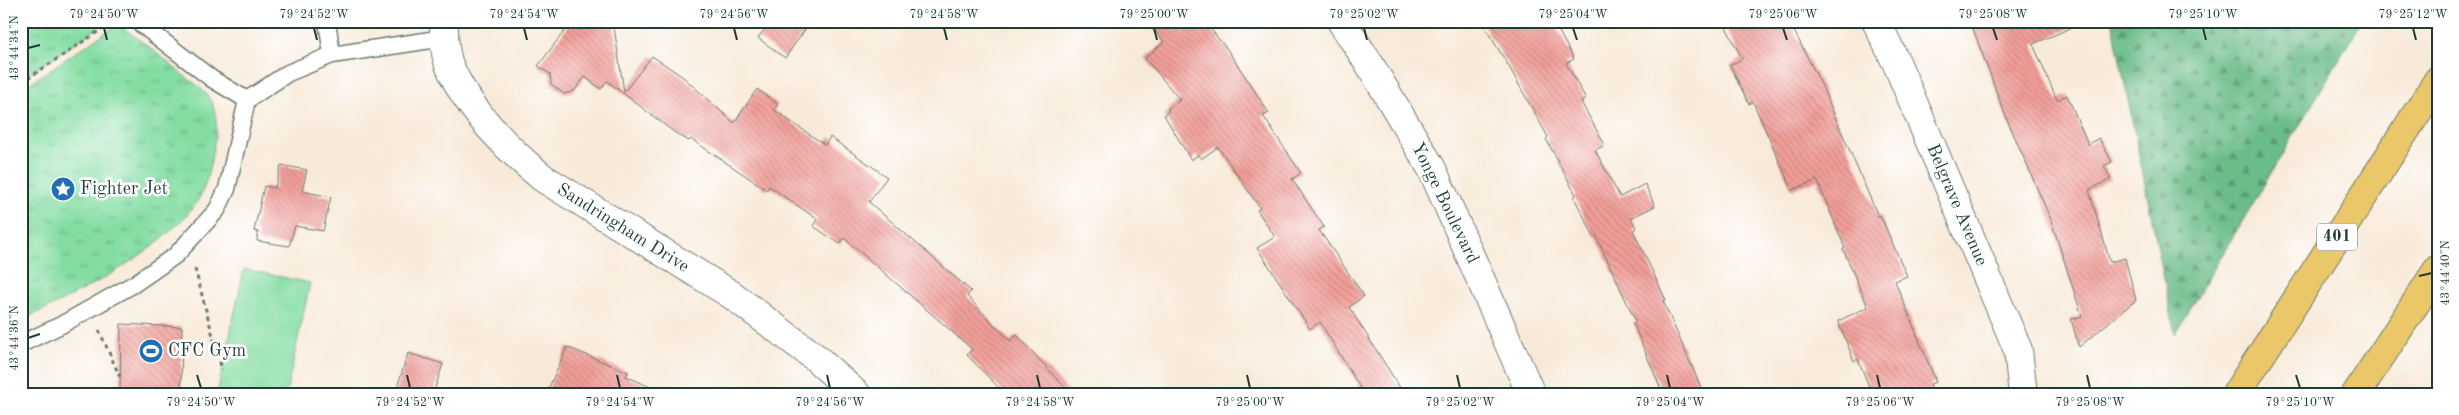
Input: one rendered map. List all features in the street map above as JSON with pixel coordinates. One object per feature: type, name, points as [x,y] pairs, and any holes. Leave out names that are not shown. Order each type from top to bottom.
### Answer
[{"type":"highway","name":"401","points":[[2236,394],[2438,80]]},
{"type":"highway","points":[[2356,394],[2438,269]]},
{"type":"street","name":"Yonge Boulevard","points":[[1340,21],[1370,65],[1432,170],[1531,394]]},
{"type":"street","name":"Belgrave Avenue","points":[[1876,21],[1897,64],[2018,350],[2023,394]]},
{"type":"street","name":"Sandringham Drive","points":[[444,30],[450,66],[470,101],[516,157],[543,178],[732,295],[816,358],[856,394]]},
{"type":"lane","points":[[137,21],[212,80],[247,100]]},
{"type":"lane","points":[[327,21],[332,55]]},
{"type":"lane","points":[[21,344],[134,284],[176,255],[217,210],[228,189],[247,100],[288,73],[332,55],[444,30]]},
{"type":"path","points":[[21,83],[114,21]]},
{"type":"path","points":[[188,242],[222,370]]},
{"type":"path","points":[[89,309],[120,377]]},
{"type":"green space","points":[[21,21],[108,21],[21,79]]},
{"type":"green space","points":[[2112,21],[2362,21],[2175,334]]},
{"type":"green space","points":[[118,24],[199,87],[211,101],[214,107],[216,128],[206,182],[198,200],[184,218],[143,253],[92,285],[21,320],[21,89]]},
{"type":"green space","points":[[244,269],[310,283],[286,394],[217,394]]},
{"type":"building","points":[[572,21],[613,21],[624,92],[652,56],[683,77],[734,123],[757,89],[778,104],[774,110],[825,145],[830,137],[887,177],[869,202],[971,291],[967,296],[1010,341],[1017,335],[1071,394],[1005,394],[967,355],[972,349],[844,238],[840,244],[813,226],[817,219],[769,186],[767,190],[691,139],[689,141],[674,132],[607,81],[601,89],[585,77],[574,91],[564,94],[551,84],[550,74],[538,66]]},
{"type":"building","points":[[771,21],[811,21],[785,58],[758,38]]},
{"type":"building","points":[[1147,21],[1204,21],[1227,49],[1269,113],[1263,116],[1301,173],[1292,179],[1324,227],[1319,230],[1364,296],[1349,307],[1404,394],[1364,394],[1320,322],[1310,329],[1257,248],[1275,237],[1257,210],[1260,208],[1218,147],[1201,159],[1198,155],[1191,160],[1164,115],[1169,111],[1167,109],[1180,100],[1145,58],[1164,42]]},
{"type":"building","points":[[1481,21],[1553,21],[1574,59],[1566,63],[1586,99],[1581,102],[1605,145],[1595,150],[1620,197],[1645,184],[1655,206],[1631,218],[1636,228],[1633,230],[1666,300],[1663,301],[1704,394],[1663,394],[1633,323],[1636,322],[1596,236],[1594,237],[1574,197],[1576,195],[1546,139],[1548,137]]},
{"type":"building","points":[[1723,21],[1789,21],[1820,82],[1878,216],[1880,215],[1907,276],[1895,281],[1936,382],[1930,384],[1934,394],[1872,394],[1858,359],[1854,361],[1838,321],[1868,307],[1843,249],[1845,248],[1817,180],[1792,190],[1753,102],[1749,104],[1730,65],[1742,59]]},
{"type":"building","points":[[1970,21],[2087,21],[2033,44],[2057,100],[2067,95],[2088,144],[2099,138],[2112,162],[2104,166],[2111,179],[2089,190],[2110,262],[2125,258],[2136,300],[2079,347],[2071,319],[2082,316],[2051,220],[2006,117]]},
{"type":"building","points":[[281,165],[307,170],[302,191],[331,197],[323,231],[295,226],[289,246],[257,241],[258,232],[254,231],[264,186],[275,188]]},
{"type":"building","name":"CFC Gym","points":[[121,324],[182,327],[181,394],[120,394]]},
{"type":"building","points":[[567,347],[628,372],[626,376],[666,394],[546,394]]},
{"type":"building","points":[[408,353],[443,364],[433,394],[395,394]]},
{"type":"place","name":"Fighter Jet","points":[[63,189]]},
{"type":"place","name":"CFC Gym","points":[[151,351]]}]
